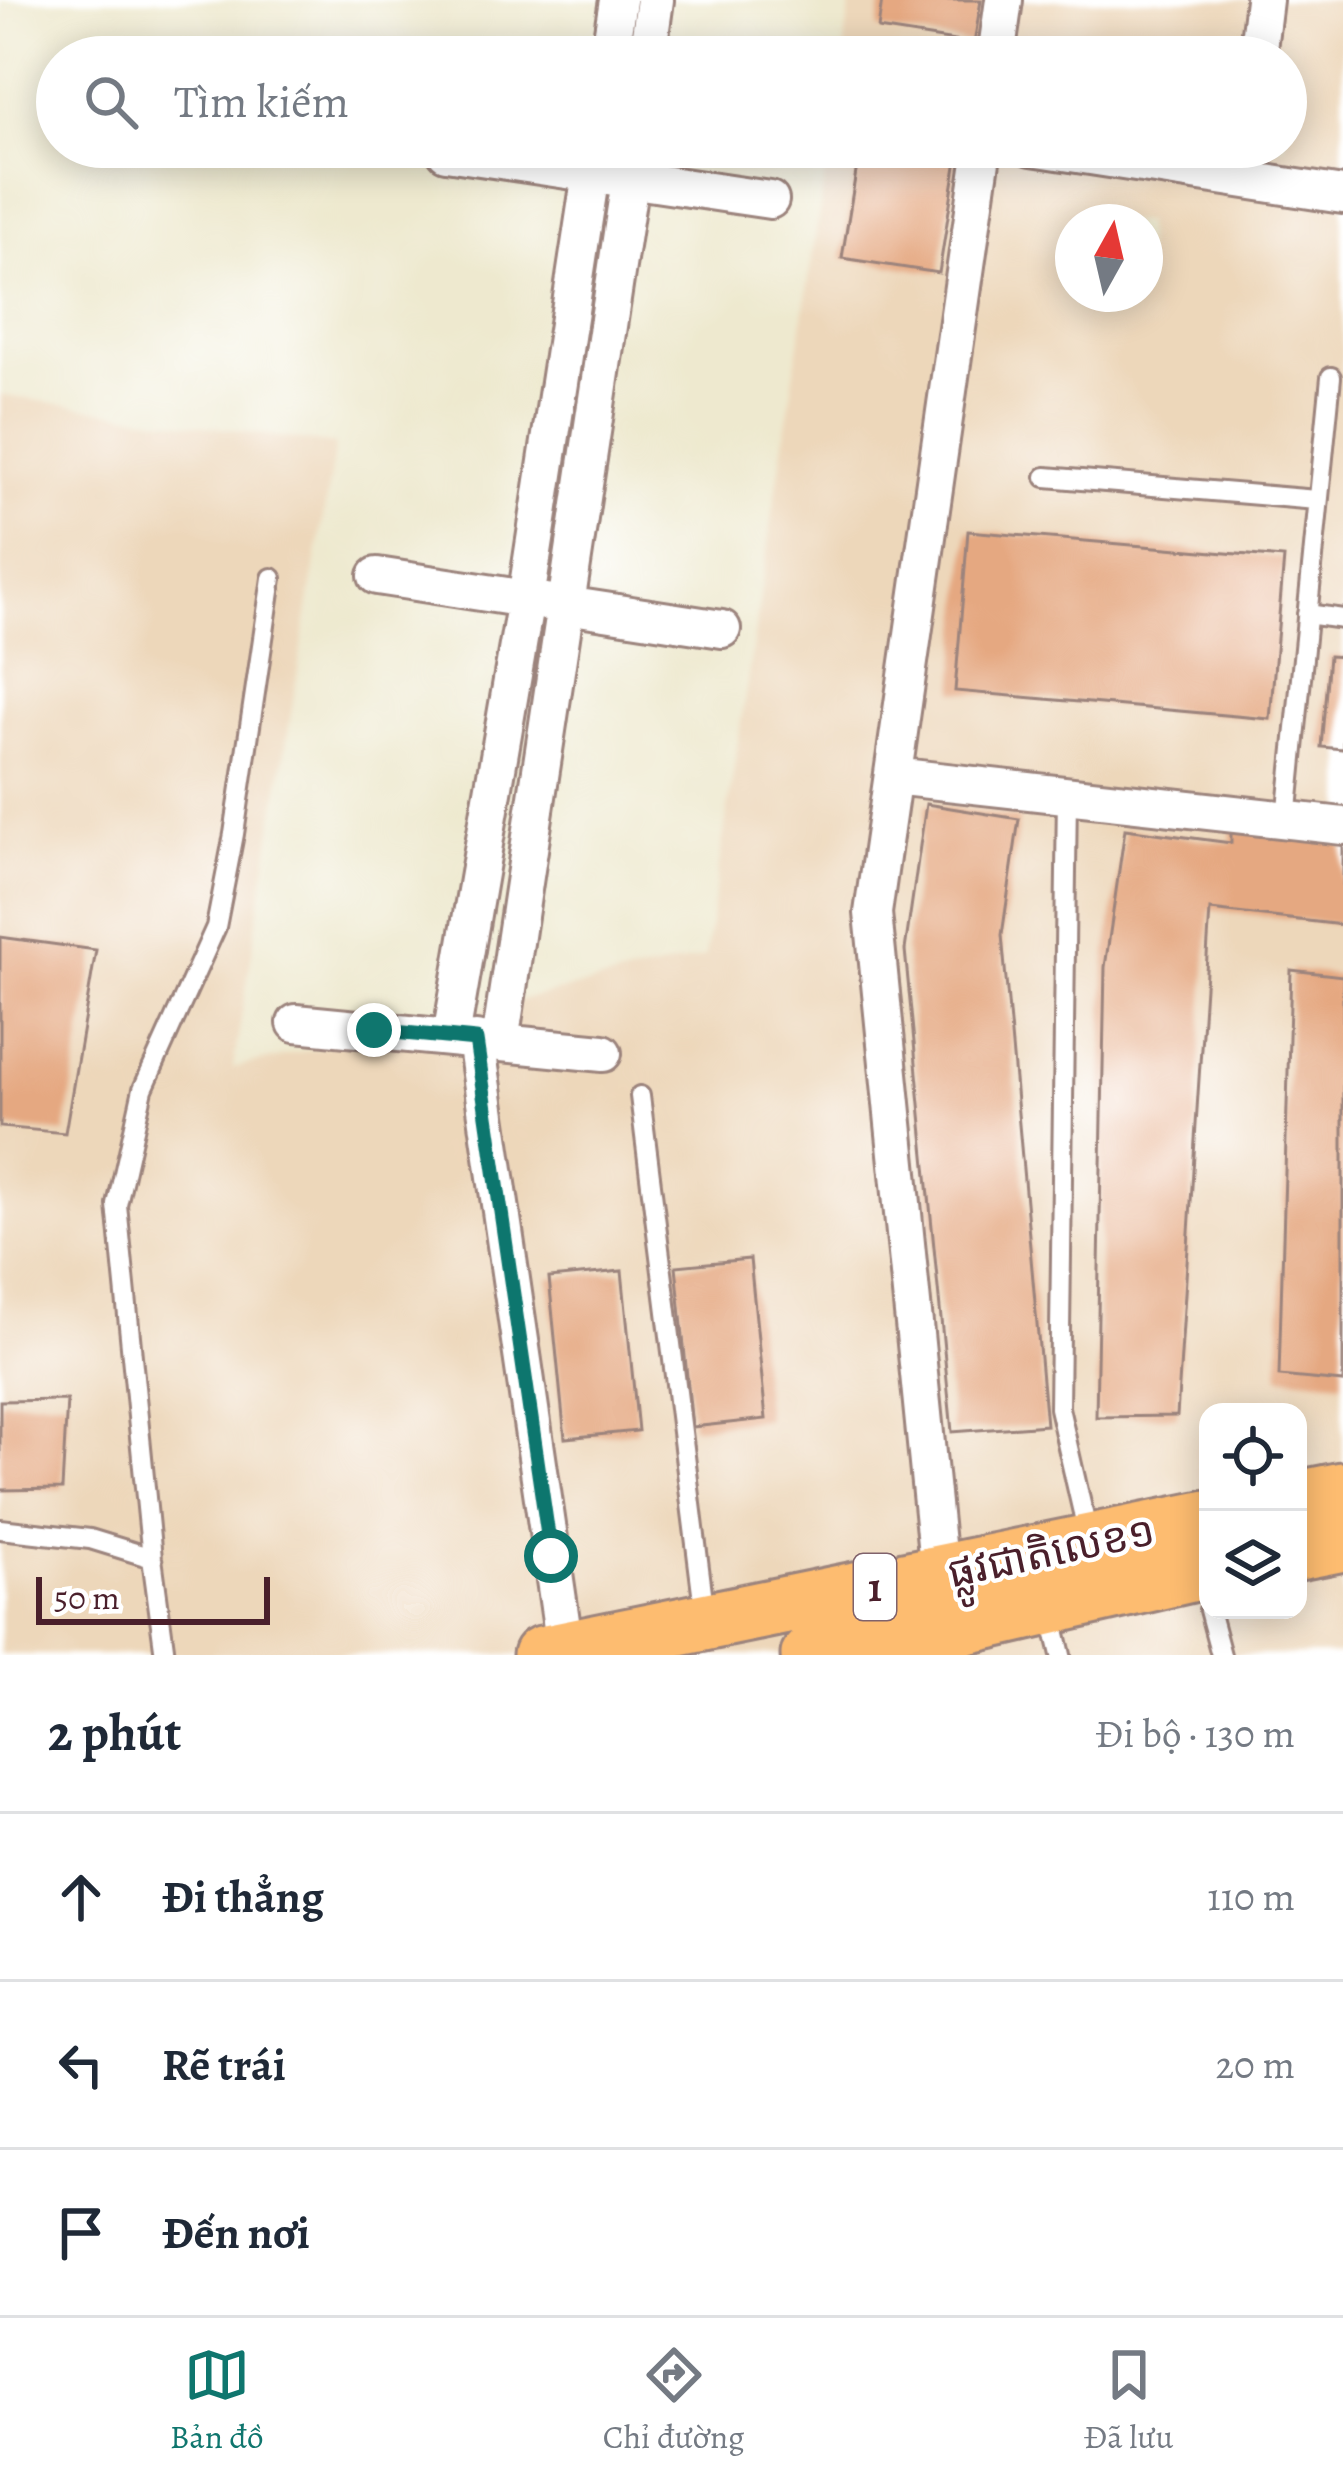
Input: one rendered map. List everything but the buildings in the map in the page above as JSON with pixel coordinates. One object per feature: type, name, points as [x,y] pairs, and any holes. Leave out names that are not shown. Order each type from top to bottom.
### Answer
[{"type":"highway","points":[[1307,1498],[1343,1491]]},
{"type":"highway","points":[[1307,1549],[1343,1542]]},
{"type":"highway","name":"ផ្លូវជាតិលេខ១","points":[[558,1654],[1090,1543],[1199,1573]]},
{"type":"highway","name":"ផ្លូវជាតិលេខ១","points":[[810,1655],[1055,1630],[1199,1578]]},
{"type":"street","points":[[612,36],[618,0]]},
{"type":"street","points":[[650,36],[655,0]]},
{"type":"street","points":[[999,36],[1004,0]]},
{"type":"street","points":[[1260,36],[1264,0]]},
{"type":"street","points":[[558,1654],[476,1039],[526,599],[592,168]]},
{"type":"street","points":[[476,1039],[567,605],[631,168]]},
{"type":"street","points":[[651,168],[770,200]]},
{"type":"street","points":[[939,1574],[873,913],[980,168]]},
{"type":"street","points":[[1259,168],[1343,195]]},
{"type":"street","points":[[377,576],[722,629]]},
{"type":"street","points":[[893,776],[1343,826]]},
{"type":"street","points":[[296,1023],[604,1053]]},
{"type":"lane","points":[[1286,819],[1331,376]]},
{"type":"lane","points":[[1046,477],[1317,500]]},
{"type":"lane","points":[[165,1655],[117,1205],[143,1089],[216,927],[272,578]]},
{"type":"lane","points":[[1306,614],[1343,619]]},
{"type":"lane","points":[[1067,795],[1059,1408],[1090,1543]]},
{"type":"lane","points":[[640,1096],[705,1622]]},
{"type":"lane","points":[[0,1528],[90,1539],[152,1558]]},
{"type":"lane","points":[[1214,1619],[1221,1655]]},
{"type":"shaded area","points":[[851,0],[1343,0],[1343,1655],[0,1655],[0,395],[335,445],[233,1068],[705,957],[826,168],[1307,168],[1307,36],[846,36]]},
{"type":"route","points":[[374,1030],[476,1040],[551,1556]]}]
